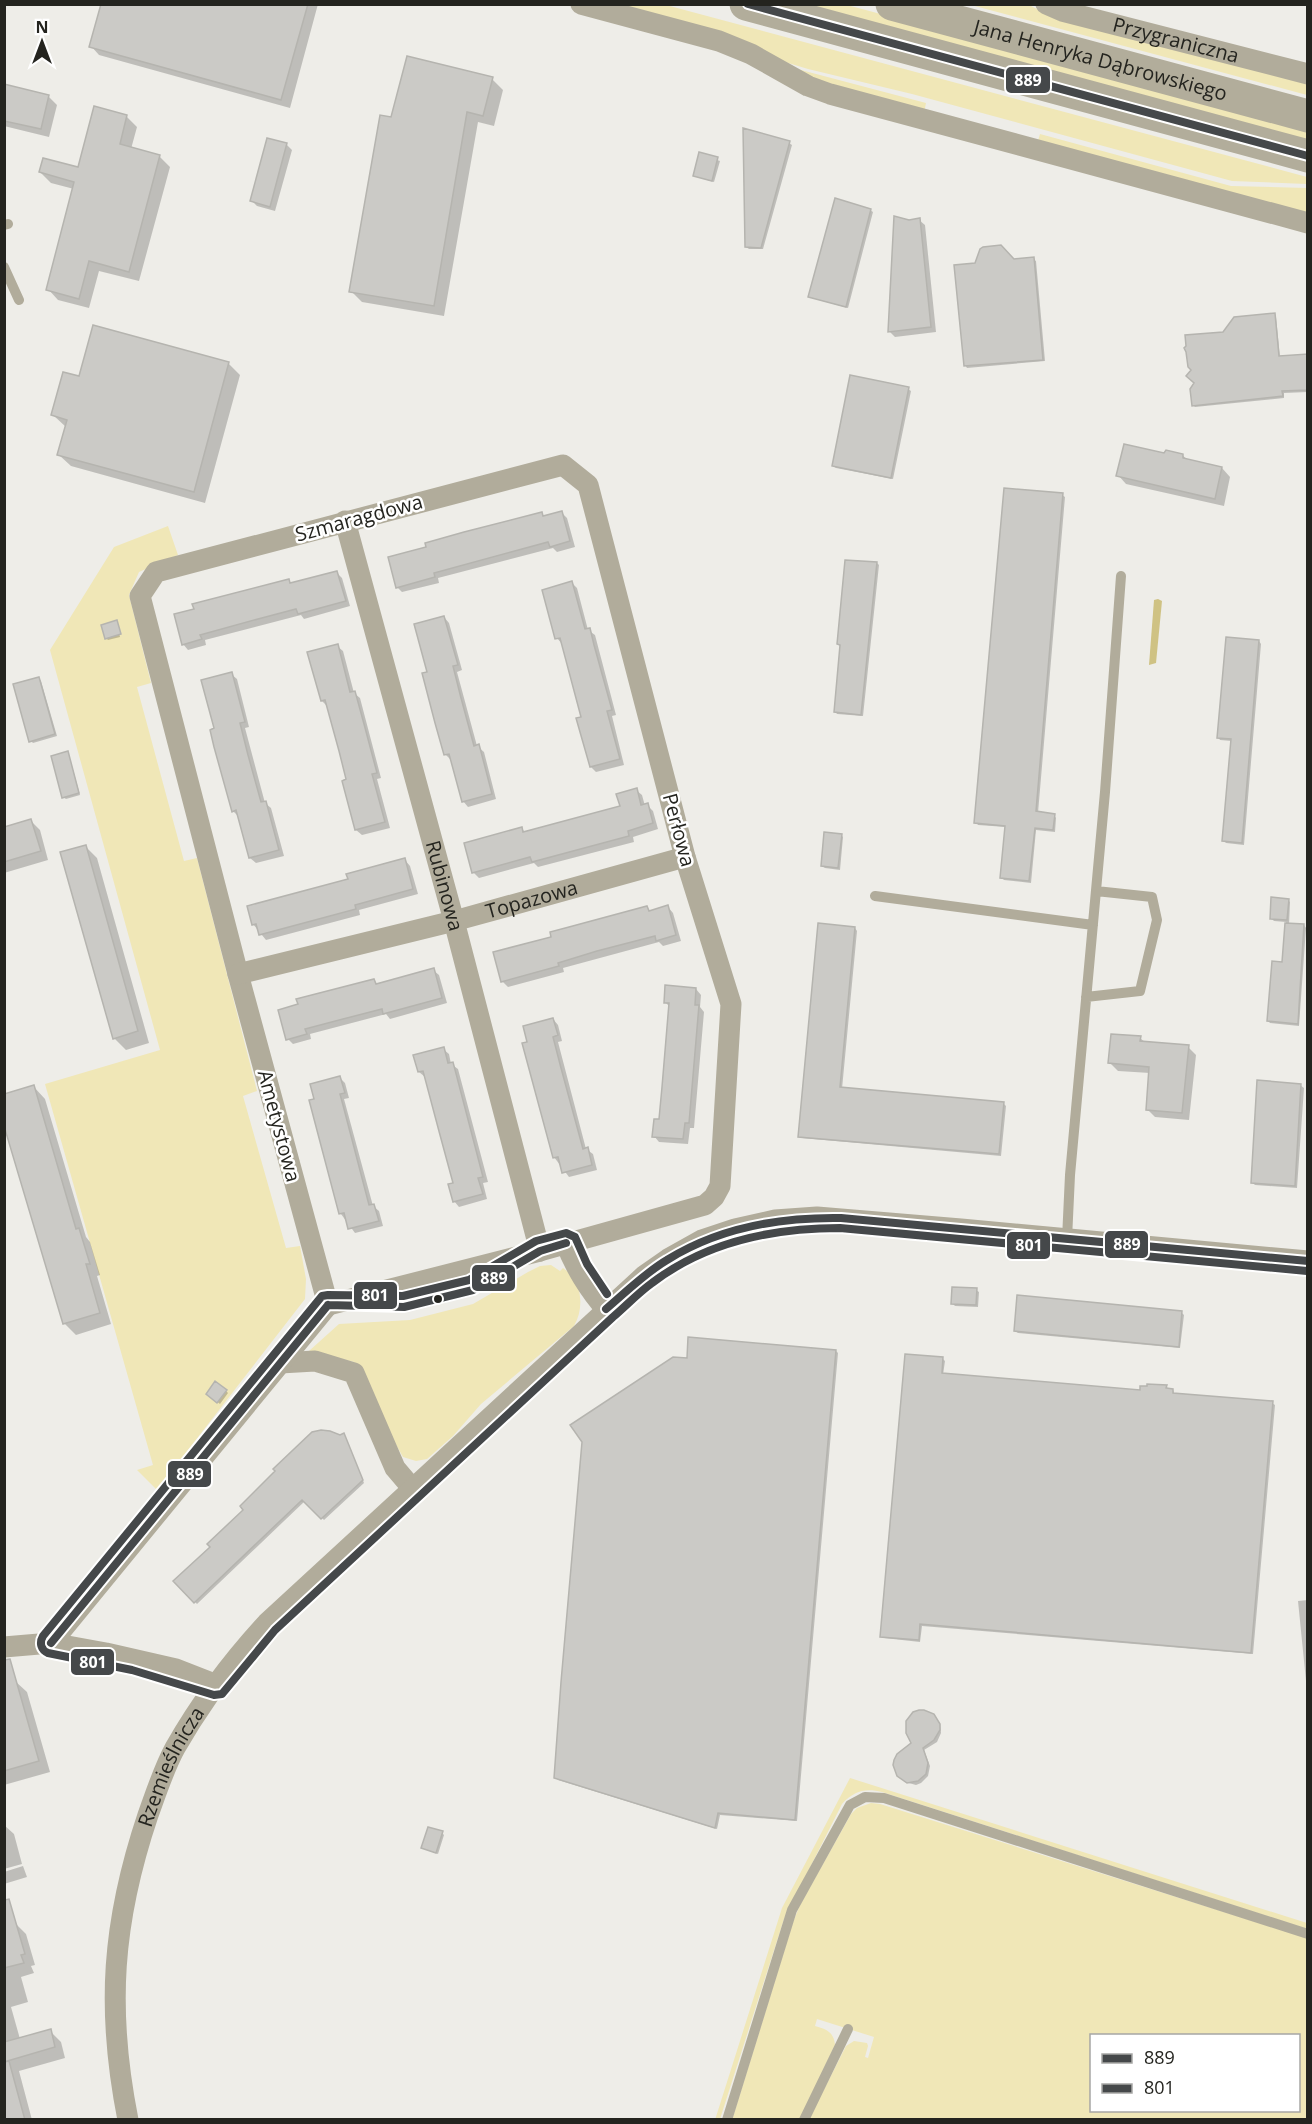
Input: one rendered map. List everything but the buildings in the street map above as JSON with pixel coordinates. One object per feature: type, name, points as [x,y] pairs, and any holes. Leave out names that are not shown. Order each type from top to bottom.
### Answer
[{"type":"main road","name":"Jana Henryka Dąbrowskiego","points":[[746,4],[1308,156]]},
{"type":"main road","name":"Jana Henryka Dąbrowskiego","points":[[892,4],[1308,116]]},
{"type":"street","points":[[581,4],[735,47],[796,80],[830,94],[1308,222]]},
{"type":"street","name":"Przygraniczna","points":[[1046,4],[1091,11],[1308,75]]},
{"type":"street","name":"Szmaragdowa","points":[[156,572],[562,465]]},
{"type":"street","name":"Perłowa","points":[[562,465],[588,486],[685,857],[731,1004],[720,1186],[714,1197],[705,1204],[566,1243]]},
{"type":"street","name":"Rubinowa","points":[[345,521],[454,921],[540,1251]]},
{"type":"street","name":"Ametystowa","points":[[156,572],[140,596],[238,974],[328,1305]]},
{"type":"street","name":"Topazowa","points":[[238,974],[454,921],[685,857]]},
{"type":"street","name":"Rzemieślnicza","points":[[128,2120],[119,2074],[115,2028],[114,1987],[118,1938],[126,1890],[147,1819],[174,1749],[217,1685],[267,1623],[645,1275],[702,1240],[735,1229],[775,1220],[797,1218],[841,1218],[1308,1261]]},
{"type":"street","points":[[51,1643],[328,1305],[566,1243],[570,1254],[606,1309]]},
{"type":"street","points":[[280,1363],[315,1361],[354,1373],[395,1468],[412,1488]]},
{"type":"street","points":[[4,1647],[51,1643],[176,1669],[217,1685]]},
{"type":"lane","points":[[4,267],[19,300]]},
{"type":"lane","points":[[1067,1239],[1070,1175],[1096,891],[1121,576]]},
{"type":"lane","points":[[1086,997],[1140,991],[1157,920],[1152,897],[1096,891]]},
{"type":"lane","points":[[875,896],[1093,925]]},
{"type":"lane","points":[[727,2120],[792,1910],[850,1805],[865,1797],[884,1798],[1308,1934]]},
{"type":"lane","points":[[804,2120],[848,2029]]},
{"type":"shaded area","points":[[599,5],[666,5],[1307,177],[1307,184],[1232,181],[912,94],[808,69]]},
{"type":"shaded area","points":[[788,5],[847,5],[1307,128],[1307,145]]},
{"type":"shaded area","points":[[971,5],[1029,5],[1051,16],[1307,84],[1307,95]]},
{"type":"shaded area","points":[[782,65],[926,103],[924,113],[843,91]]},
{"type":"shaded area","points":[[1040,134],[1231,186],[1307,188],[1307,217],[1037,144]]},
{"type":"shaded area","points":[[168,526],[178,555],[139,572],[129,595],[151,683],[137,687],[184,861],[197,858],[257,1091],[243,1096],[286,1248],[300,1246],[306,1279],[305,1299],[157,1490],[137,1470],[153,1465],[45,1084],[160,1050],[50,650],[114,547]]},
{"type":"shaded area","points":[[1154,600],[1162,601],[1156,663],[1149,665]]},
{"type":"shaded area","points":[[551,1265],[560,1271],[563,1268],[574,1279],[578,1287],[580,1311],[574,1326],[481,1404],[453,1436],[427,1459],[416,1461],[403,1457],[388,1431],[364,1376],[354,1362],[309,1351],[339,1324],[410,1320],[473,1304],[540,1266]]},
{"type":"shaded area","points":[[850,1778],[1307,1923],[1307,1929],[882,1792],[870,1790],[860,1792],[842,1804],[784,1919],[720,2119],[715,2120],[782,1908]]},
{"type":"shaded area","points":[[871,1803],[880,1804],[1307,1938],[1307,2119],[809,2119],[846,2046],[854,2041],[867,2043],[865,2057],[868,2058],[874,2037],[817,2019],[815,2026],[829,2032],[835,2045],[800,2119],[732,2120],[793,1922],[800,1905],[851,1814],[857,1808]]},
{"type":"transit line","name":"889","points":[[748,4],[1308,156]]},
{"type":"transit line","name":"889","points":[[606,1309],[667,1260],[708,1239],[751,1226],[818,1218],[841,1218],[1308,1261]]},
{"type":"transit line","name":"801","points":[[607,1294],[587,1264],[575,1237],[566,1233],[536,1241],[469,1280],[403,1296],[322,1296],[43,1636],[42,1648],[48,1653],[132,1670],[214,1695],[222,1694],[275,1630],[637,1295],[673,1269],[718,1247],[766,1234],[840,1228],[1307,1271]]},
{"type":"transit line","name":"889","points":[[328,1305],[404,1307],[473,1290],[540,1251],[566,1243]]},
{"type":"transit line","name":"889","points":[[51,1643],[328,1305]]}]
